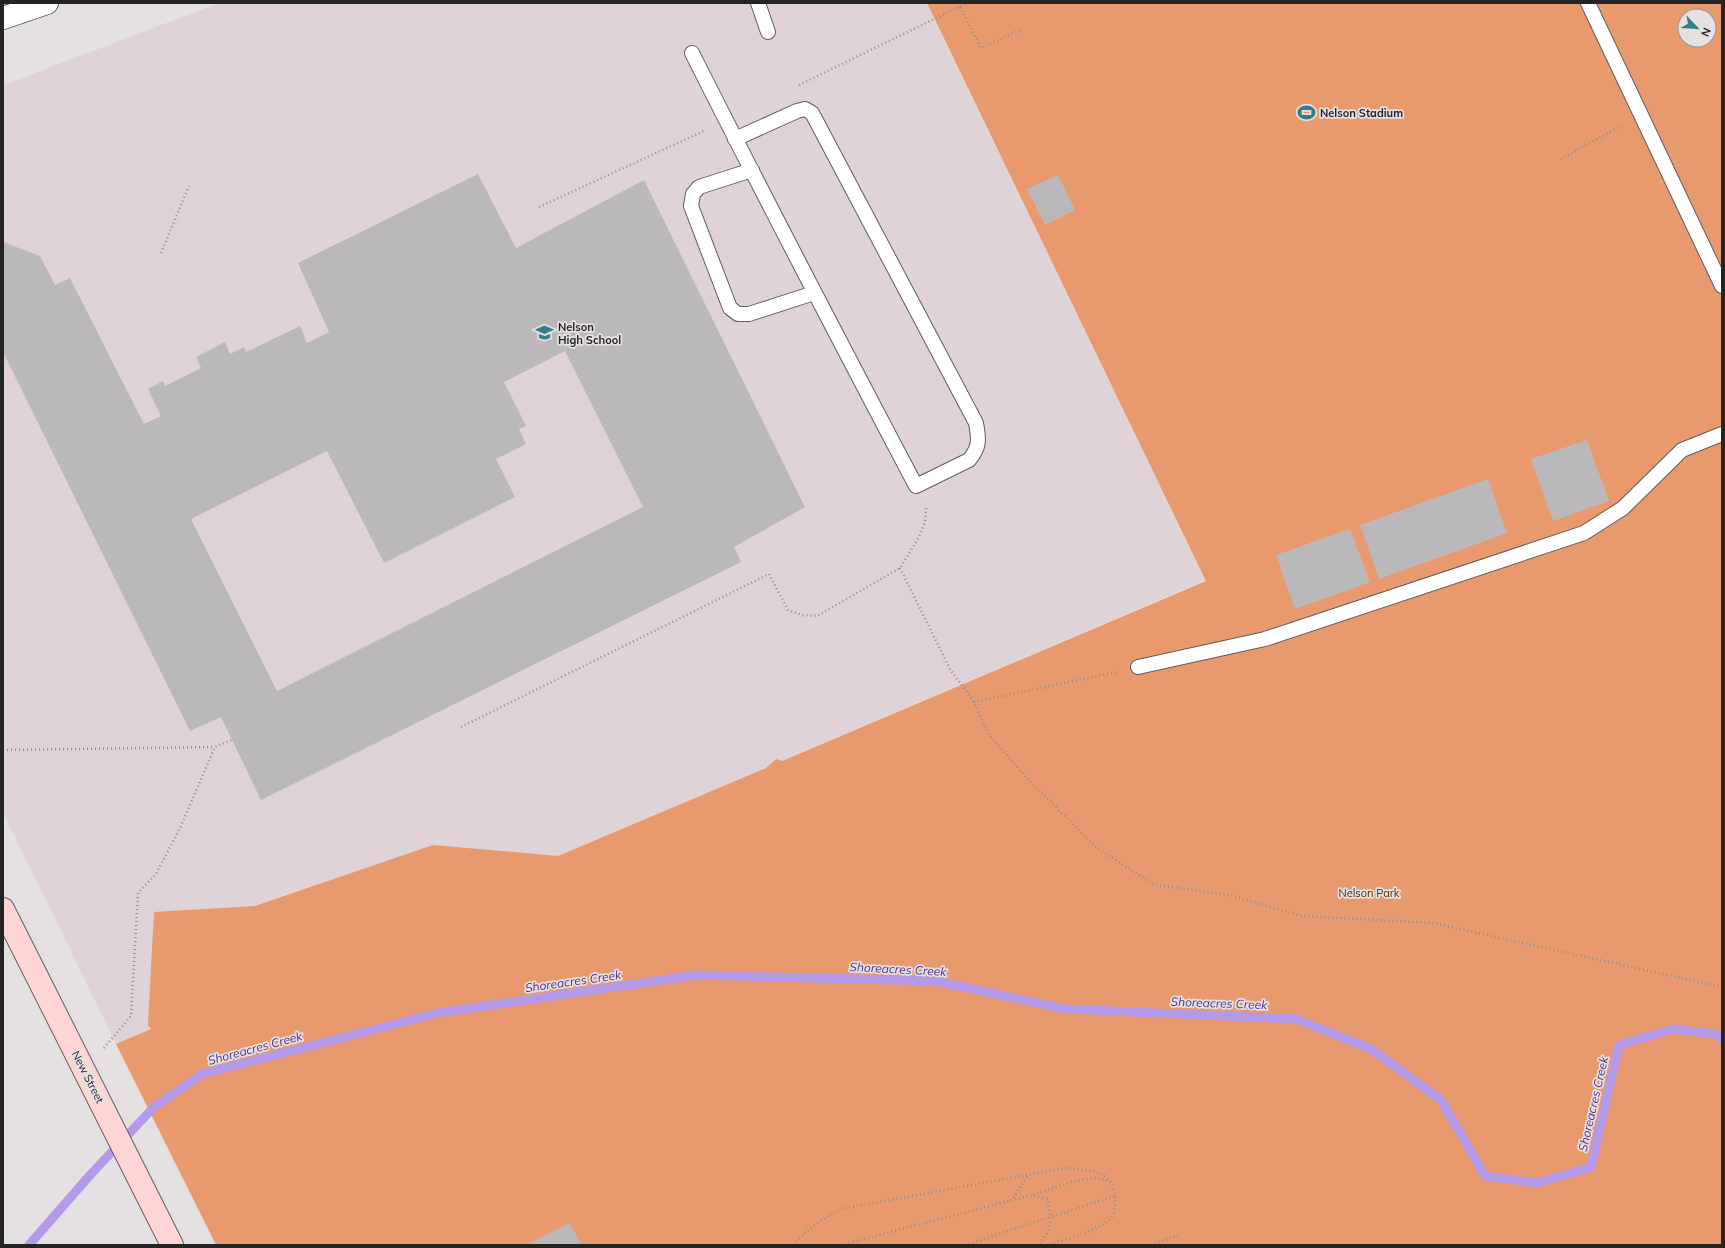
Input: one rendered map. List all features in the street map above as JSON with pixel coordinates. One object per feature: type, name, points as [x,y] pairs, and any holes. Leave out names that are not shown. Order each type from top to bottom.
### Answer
[{"type":"main road","name":"New Street","points":[[3,909],[172,1245]]},
{"type":"street","points":[[3,18],[47,3]]},
{"type":"lane","points":[[758,3],[768,32]]},
{"type":"lane","points":[[1588,3],[1722,286]]},
{"type":"lane","points":[[692,53],[735,139],[814,293],[916,486],[969,460],[976,452],[979,438],[976,423],[812,113],[805,109],[797,111],[735,139]]},
{"type":"lane","points":[[752,170],[699,187],[693,194],[691,206],[730,308],[738,314],[750,314],[814,293]]},
{"type":"lane","points":[[1138,667],[1265,639],[1584,533],[1623,508],[1682,450],[1722,434]]},
{"type":"path","points":[[960,7],[980,48],[1022,29]]},
{"type":"path","points":[[1561,159],[1640,115]]},
{"type":"path","points":[[161,252],[189,186]]},
{"type":"path","points":[[461,727],[769,574],[788,610],[802,615],[817,616],[900,568],[919,537],[925,522],[926,505],[916,486]]},
{"type":"path","points":[[900,568],[950,670],[974,702],[988,735],[1025,776],[1098,849],[1154,886],[1229,896],[1301,916],[1434,922],[1722,987]]},
{"type":"path","points":[[974,702],[1094,678],[1138,667]]},
{"type":"path","points":[[3,750],[215,747],[232,740]]},
{"type":"path","points":[[85,1072],[131,1016],[138,893],[156,874],[180,828],[215,747]]},
{"type":"path","points":[[794,1245],[818,1222],[840,1209],[1066,1168],[1100,1172],[1110,1181],[1116,1196],[1115,1210],[1111,1219],[1097,1228],[1049,1245]]},
{"type":"path","points":[[1011,1201],[1029,1175]]},
{"type":"path","points":[[841,1245],[1011,1201],[1071,1182],[1094,1178],[1110,1181]]},
{"type":"path","points":[[1032,1195],[1047,1199],[1052,1217],[1048,1235],[1040,1245]]},
{"type":"path","points":[[965,1245],[1116,1196]]},
{"type":"path","points":[[1151,1245],[1178,1235]]},
{"type":"shaded area","name":"Nelson High School","points":[[219,3],[927,3],[1206,580],[116,1044],[3,812],[3,85]]},
{"type":"green space","name":"Nelson Park","points":[[927,3],[1722,3],[1722,1245],[216,1245],[116,1044],[151,1029],[148,1025],[154,912],[255,906],[433,845],[558,856],[766,768],[776,759],[782,761],[1206,581]]},
{"type":"building","points":[[478,174],[516,248],[644,180],[805,507],[734,547],[741,562],[261,800],[221,717],[190,731],[3,352],[3,242],[40,256],[55,285],[70,278],[144,424],[161,416],[148,389],[163,381],[165,386],[201,368],[196,357],[225,342],[230,354],[244,347],[246,352],[300,326],[307,343],[329,332],[298,263]],"holes":[[[565,351],[643,507],[277,691],[191,519],[327,451],[384,563],[515,497],[496,459],[526,444],[519,429],[526,426],[504,382]]]},
{"type":"building","points":[[1058,175],[1075,210],[1045,225],[1027,189]]},
{"type":"building","points":[[1587,440],[1609,501],[1553,521],[1531,459]]},
{"type":"building","points":[[1488,479],[1507,533],[1379,579],[1360,525]]},
{"type":"building","points":[[1350,529],[1370,582],[1295,609],[1276,555]]},
{"type":"building","points":[[570,1223],[581,1245],[526,1245]]},
{"type":"waterway","name":"Shoreacres Creek","points":[[29,1245],[91,1174],[154,1107],[202,1074],[438,1013],[696,975],[936,981],[1065,1009],[1296,1019],[1371,1049],[1441,1100],[1485,1176],[1537,1183],[1591,1167],[1619,1045],[1673,1029],[1715,1034],[1722,1039]]},
{"type":"place","name":"Nelson Stadium","points":[[1307,113]]},
{"type":"place","name":"Nelson High School","points":[[545,333]]}]
